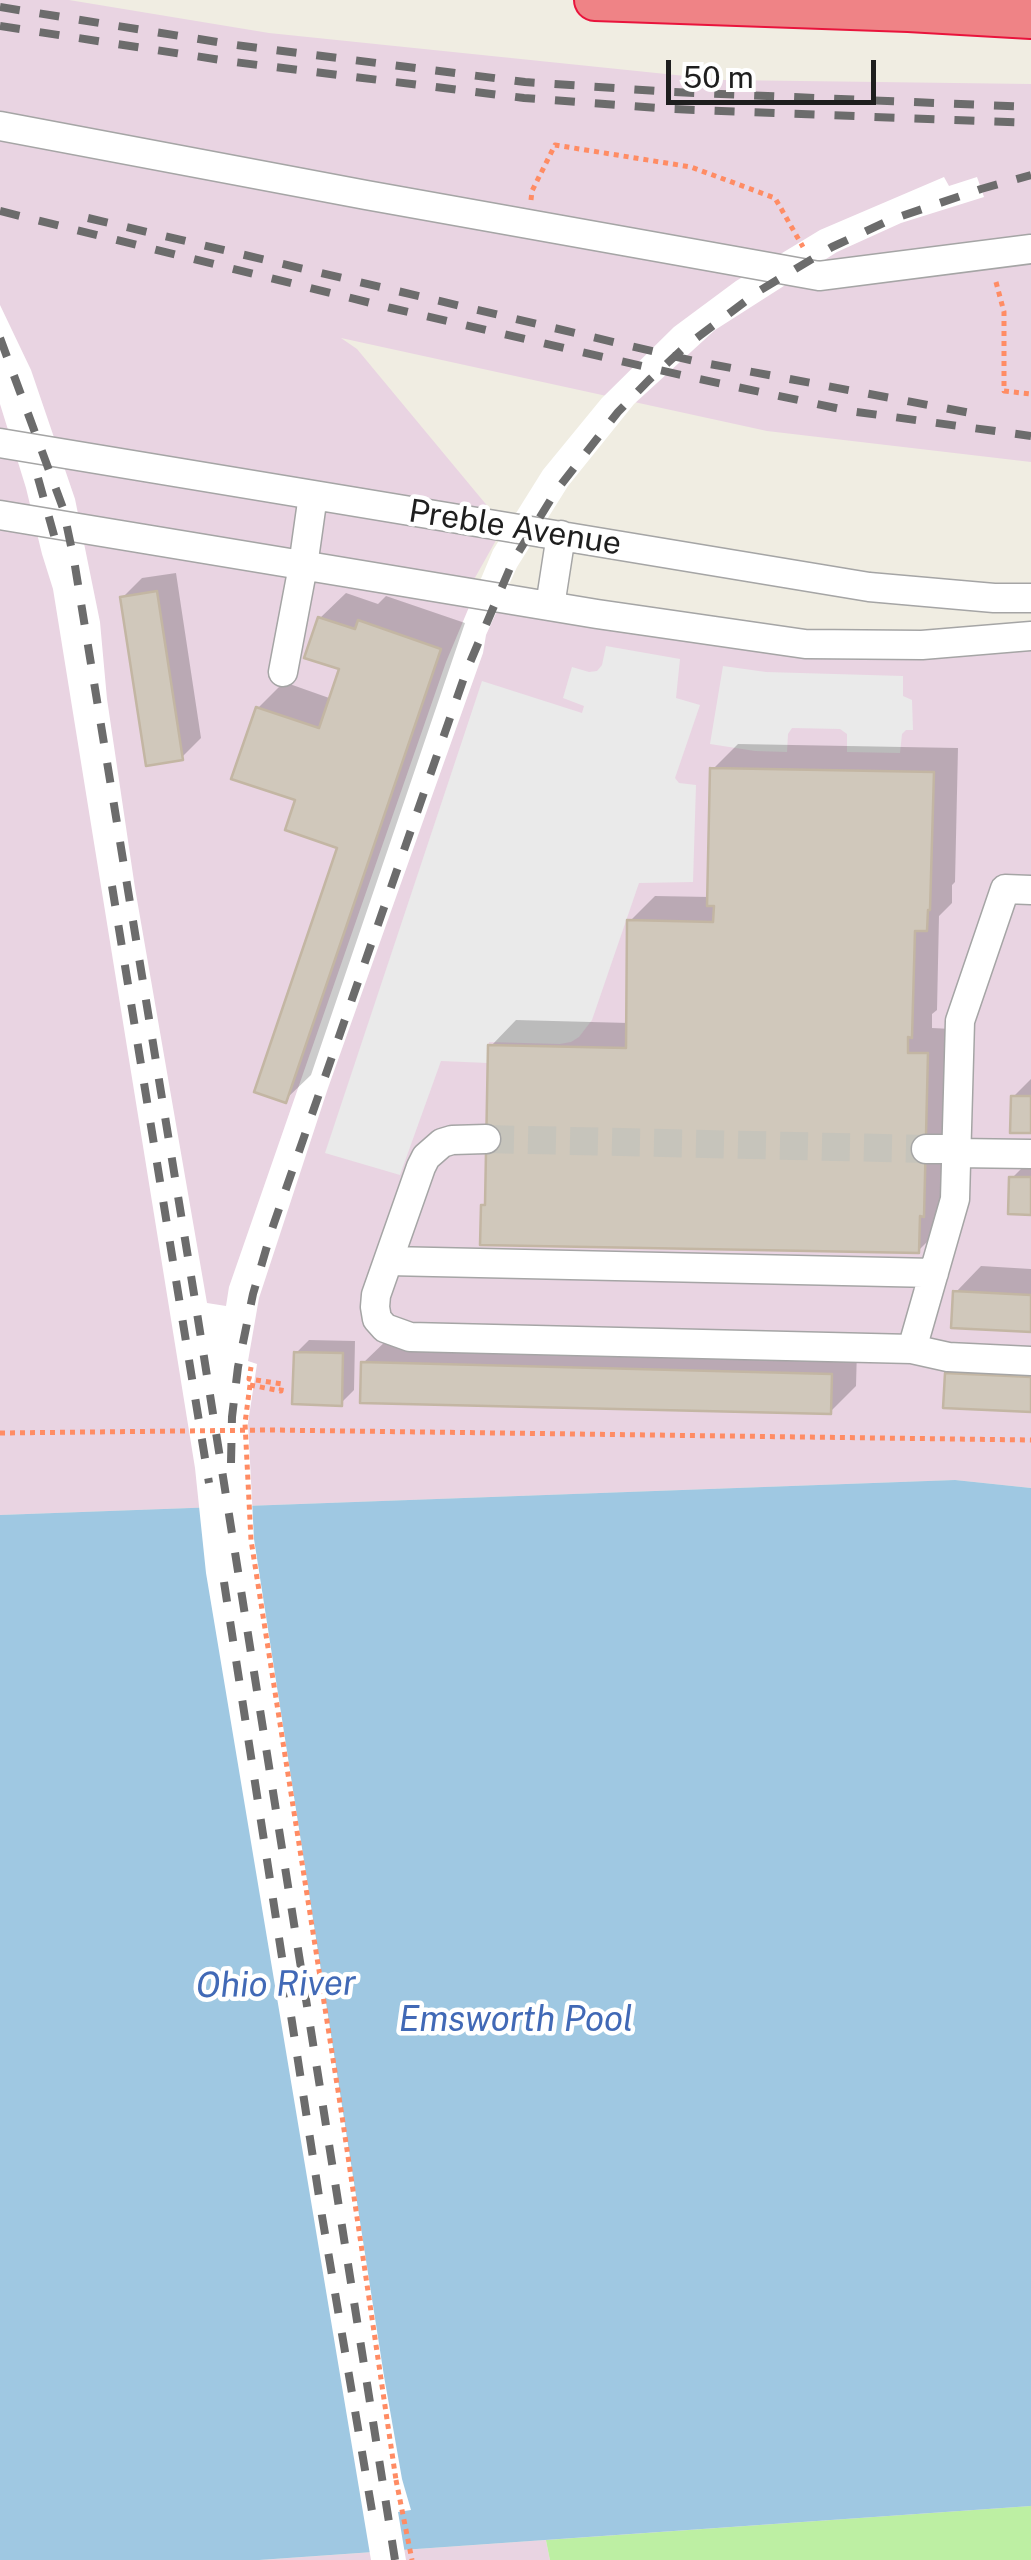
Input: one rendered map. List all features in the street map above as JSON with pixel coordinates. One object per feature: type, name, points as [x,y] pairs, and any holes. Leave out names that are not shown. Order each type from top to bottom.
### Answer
[{"type":"highway","points":[[594,0],[1031,18]]},
{"type":"street","points":[[0,126],[820,276],[1031,249]]},
{"type":"street","name":"Preble Avenue","points":[[0,443],[869,587],[1031,598]]},
{"type":"street","points":[[282,672],[313,495]]},
{"type":"street","points":[[0,516],[805,644],[922,645],[1031,636]]},
{"type":"street","points":[[550,606],[561,535]]},
{"type":"street","points":[[912,1349],[955,1200],[960,1021],[1005,889],[1031,890]]},
{"type":"street","points":[[486,1139],[452,1140],[426,1158],[376,1294],[375,1307],[384,1328],[410,1338],[912,1349],[948,1357],[1031,1361]]},
{"type":"street","points":[[926,1149],[1031,1154]]},
{"type":"street","points":[[388,1261],[934,1272]]},
{"type":"path","points":[[530,224],[532,191],[555,145],[692,167],[774,198],[820,276]]},
{"type":"path","points":[[973,256],[994,277],[1004,312],[1004,391],[1031,394]]},
{"type":"path","points":[[250,1367],[249,1379],[282,1384],[281,1391],[250,1385],[245,1423],[251,1540],[396,2480],[412,2560]]},
{"type":"path","points":[[0,1433],[290,1430],[1031,1440]]},
{"type":"shaded area","points":[[0,0],[69,0],[269,33],[724,80],[1031,84],[1031,462],[767,431],[341,338],[357,349],[504,526],[467,592],[805,644],[1031,636],[1031,1488],[955,1480],[0,1515]]},
{"type":"shaded area","points":[[606,646],[680,659],[676,698],[700,705],[675,778],[679,783],[696,785],[693,882],[639,883],[592,1020],[579,1037],[560,1044],[489,1042],[488,1063],[441,1061],[400,1175],[325,1153],[482,681],[582,713],[584,706],[563,698],[572,667],[597,671]]},
{"type":"shaded area","points":[[723,666],[766,672],[903,676],[903,696],[912,700],[913,730],[902,734],[900,753],[847,752],[847,734],[840,729],[792,728],[787,752],[710,744]]},
{"type":"shaded area","points":[[546,2540],[550,2560],[260,2560]]},
{"type":"green space","points":[[1031,2506],[1031,2560],[550,2560],[546,2540]]},
{"type":"water","name":"Emsworth Pool","points":[[955,1480],[1031,1488],[1031,2506],[259,2560],[0,2560],[0,1515]]},
{"type":"pier","points":[[944,177],[949,186],[977,177],[984,197],[901,223],[837,252],[715,330],[634,404],[568,486],[517,567],[486,635],[259,1298],[248,1361],[257,1364],[248,1423],[254,1539],[384,2376],[411,2510],[398,2512],[406,2560],[371,2560],[206,1573],[195,1468],[53,589],[0,404],[0,305],[31,370],[75,499],[100,622],[107,699],[135,888],[207,1303],[226,1306],[229,1287],[446,662],[493,550],[543,470],[602,398],[674,327],[736,281],[820,230]]},
{"type":"building","points":[[157,591],[183,760],[146,766],[120,597]]},
{"type":"building","points":[[318,617],[355,629],[358,620],[441,649],[286,1103],[254,1092],[337,848],[285,830],[295,800],[231,779],[256,707],[319,728],[339,669],[304,658]]},
{"type":"building","points":[[710,768],[934,772],[930,910],[927,931],[915,931],[912,1038],[908,1037],[908,1053],[928,1053],[924,1217],[920,1216],[919,1253],[480,1245],[481,1205],[485,1205],[488,1045],[626,1048],[627,920],[713,922],[714,906],[707,906]]},
{"type":"building","points":[[1011,1096],[1031,1096],[1031,1133],[1010,1133]]},
{"type":"building","points":[[1009,1177],[1031,1177],[1031,1215],[1008,1214]]},
{"type":"building","points":[[953,1291],[1031,1295],[1031,1332],[951,1328]]},
{"type":"building","points":[[294,1352],[343,1353],[342,1406],[292,1404]]},
{"type":"building","points":[[361,1362],[832,1374],[831,1414],[360,1403]]},
{"type":"building","points":[[945,1373],[1031,1377],[1031,1412],[943,1408]]},
{"type":"tunnel","points":[[486,1139],[926,1149]]},
{"type":"railway","points":[[0,7],[236,45],[525,82],[1031,107]]},
{"type":"railway","points":[[0,26],[234,62],[524,98],[672,109],[1031,123]]},
{"type":"railway","points":[[231,1463],[238,1367],[272,1229],[466,672],[513,561],[556,491],[618,412],[649,380],[686,346],[759,291],[832,247],[890,220],[1031,175]]},
{"type":"railway","points":[[0,211],[685,376],[850,411],[1031,436]]},
{"type":"railway","points":[[88,218],[694,361],[976,414]]},
{"type":"railway","points":[[0,338],[63,508],[74,560],[395,2560]]},
{"type":"railway","points":[[38,478],[57,546]]},
{"type":"railway","points":[[112,886],[209,1483]]},
{"type":"railway","points":[[224,1582],[372,2511]]},
{"type":"water label","name":"Ohio River","points":[[276,1985]]}]
